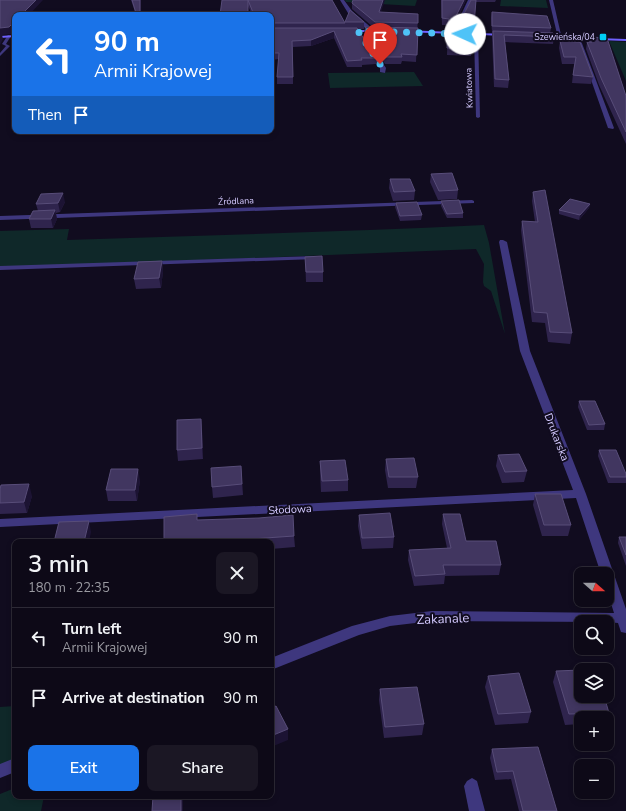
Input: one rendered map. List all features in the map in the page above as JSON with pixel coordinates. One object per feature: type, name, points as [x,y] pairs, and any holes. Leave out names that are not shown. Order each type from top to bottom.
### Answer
[{"type":"street","points":[[342,0],[350,12],[372,31]]},
{"type":"street","points":[[454,33],[470,0]]},
{"type":"street","points":[[550,0],[560,38]]},
{"type":"street","points":[[337,31],[382,31]]},
{"type":"street","points":[[358,31],[363,39]]},
{"type":"street","points":[[398,31],[514,36]]},
{"type":"street","points":[[0,36],[9,36]]},
{"type":"street","points":[[537,37],[626,40]]},
{"type":"street","points":[[578,38],[611,128]]},
{"type":"street","points":[[367,45],[383,68],[383,72]]},
{"type":"street","name":"Źródlana","points":[[0,218],[472,202]]},
{"type":"street","name":"Drukarska","points":[[503,242],[525,351],[580,494],[625,621]]},
{"type":"street","name":"Słodowa","points":[[0,523],[580,494]]},
{"type":"street","name":"Zakanale","points":[[274,663],[357,630],[390,621],[432,616],[625,621]]},
{"type":"street","points":[[0,771],[12,766]]},
{"type":"street","points":[[472,786],[477,811]]},
{"type":"lane","name":"Kwiatowa","points":[[476,34],[478,117]]},
{"type":"lane","points":[[0,55],[8,46],[4,44],[9,36]]},
{"type":"lane","points":[[0,268],[319,258]]},
{"type":"green space","points":[[345,0],[417,0],[415,6],[346,2]]},
{"type":"green space","points":[[501,0],[546,0],[548,8],[500,6]]},
{"type":"green space","points":[[609,41],[626,42],[626,81]]},
{"type":"green space","points":[[414,72],[423,86],[330,88],[328,73]]},
{"type":"green space","points":[[484,225],[489,243],[505,334],[491,291],[484,286],[484,264],[476,249],[0,267],[0,231],[69,229],[67,240],[328,232]]},
{"type":"green space","points":[[12,706],[12,766],[0,771],[0,707]]},
{"type":"green space","points":[[12,789],[12,799],[43,799],[41,811],[0,811],[0,794]]},
{"type":"building","points":[[0,0],[36,0],[24,12],[12,12],[12,24],[9,27],[0,28]]},
{"type":"building","points":[[132,0],[140,0],[140,12],[136,12]]},
{"type":"building","points":[[222,0],[248,0],[248,12],[220,12]]},
{"type":"building","points":[[248,0],[332,0],[345,23],[274,23],[274,12],[253,12]]},
{"type":"building","points":[[353,0],[383,0],[379,12],[418,14],[418,23],[375,22],[352,3]]},
{"type":"building","points":[[442,0],[464,0],[452,24],[448,24],[449,19],[442,18]]},
{"type":"building","points":[[471,0],[476,0],[474,25],[459,24]]},
{"type":"building","points":[[350,10],[364,22],[345,22]]},
{"type":"building","points":[[492,12],[547,16],[551,28],[492,26]]},
{"type":"building","points":[[365,27],[418,28],[417,55],[401,54],[402,57],[385,57]]},
{"type":"building","points":[[274,28],[357,28],[376,58],[361,58],[362,60],[347,61],[334,31],[311,40],[292,41],[293,77],[277,77],[279,53],[274,53]]},
{"type":"building","points":[[448,29],[473,30],[472,49],[447,48]]},
{"type":"building","points":[[493,31],[553,33],[554,37],[504,35],[509,80],[495,79]]},
{"type":"building","points":[[590,37],[607,38],[626,96],[626,132],[601,78],[587,42],[592,42]]},
{"type":"building","points":[[560,41],[580,42],[593,77],[573,75],[576,57],[564,57]]},
{"type":"building","points":[[452,173],[458,190],[439,191],[431,174]]},
{"type":"building","points":[[390,179],[410,179],[415,191],[394,192]]},
{"type":"building","points":[[545,190],[572,333],[550,332],[547,313],[534,312],[522,221],[538,222],[533,192]]},
{"type":"building","points":[[63,193],[58,203],[36,204],[41,194]]},
{"type":"building","points":[[570,199],[590,204],[580,215],[559,210]]},
{"type":"building","points":[[459,200],[463,213],[447,214],[441,201]]},
{"type":"building","points":[[417,202],[422,215],[400,216],[396,203]]},
{"type":"building","points":[[55,210],[51,219],[29,219],[33,211]]},
{"type":"building","points":[[322,256],[323,272],[306,272],[305,257]]},
{"type":"building","points":[[162,261],[159,278],[134,279],[138,262]]},
{"type":"building","points":[[579,401],[595,401],[605,424],[589,425]]},
{"type":"building","points":[[201,419],[202,448],[177,450],[177,420]]},
{"type":"building","points":[[599,450],[616,450],[626,477],[610,477]]},
{"type":"building","points":[[519,454],[527,471],[505,472],[498,455]]},
{"type":"building","points":[[414,458],[418,477],[389,477],[386,459]]},
{"type":"building","points":[[345,460],[348,480],[322,481],[320,461]]},
{"type":"building","points":[[241,466],[242,484],[212,487],[211,468]]},
{"type":"building","points":[[111,469],[138,469],[135,490],[106,490]]},
{"type":"building","points":[[29,484],[24,502],[0,503],[1,485]]},
{"type":"building","points":[[535,494],[561,494],[571,525],[544,525]]},
{"type":"building","points":[[390,513],[394,537],[362,538],[359,515]]},
{"type":"building","points":[[197,514],[197,520],[259,518],[293,515],[294,536],[251,539],[164,539],[164,517]]},
{"type":"building","points":[[443,514],[460,514],[466,541],[496,541],[501,565],[443,565],[445,574],[415,576],[409,550],[451,548]]},
{"type":"building","points":[[89,521],[85,539],[55,539],[59,522]]},
{"type":"building","points":[[619,537],[626,537],[626,555]]},
{"type":"building","points":[[574,670],[574,703],[606,703],[608,711],[574,711],[574,714],[569,714],[556,671]]},
{"type":"building","points":[[519,673],[531,712],[498,714],[488,676]]},
{"type":"building","points":[[417,687],[424,724],[385,727],[380,689]]},
{"type":"building","points":[[276,706],[288,729],[274,735],[274,707]]},
{"type":"building","points":[[538,747],[557,811],[523,811],[513,771],[497,772],[492,749]]},
{"type":"building","points":[[153,799],[181,799],[181,811],[152,811]]},
{"type":"place","name":"Szewieńska/04","points":[[603,37]]},
{"type":"route","points":[[380,64],[358,31],[406,31],[465,34]]}]
